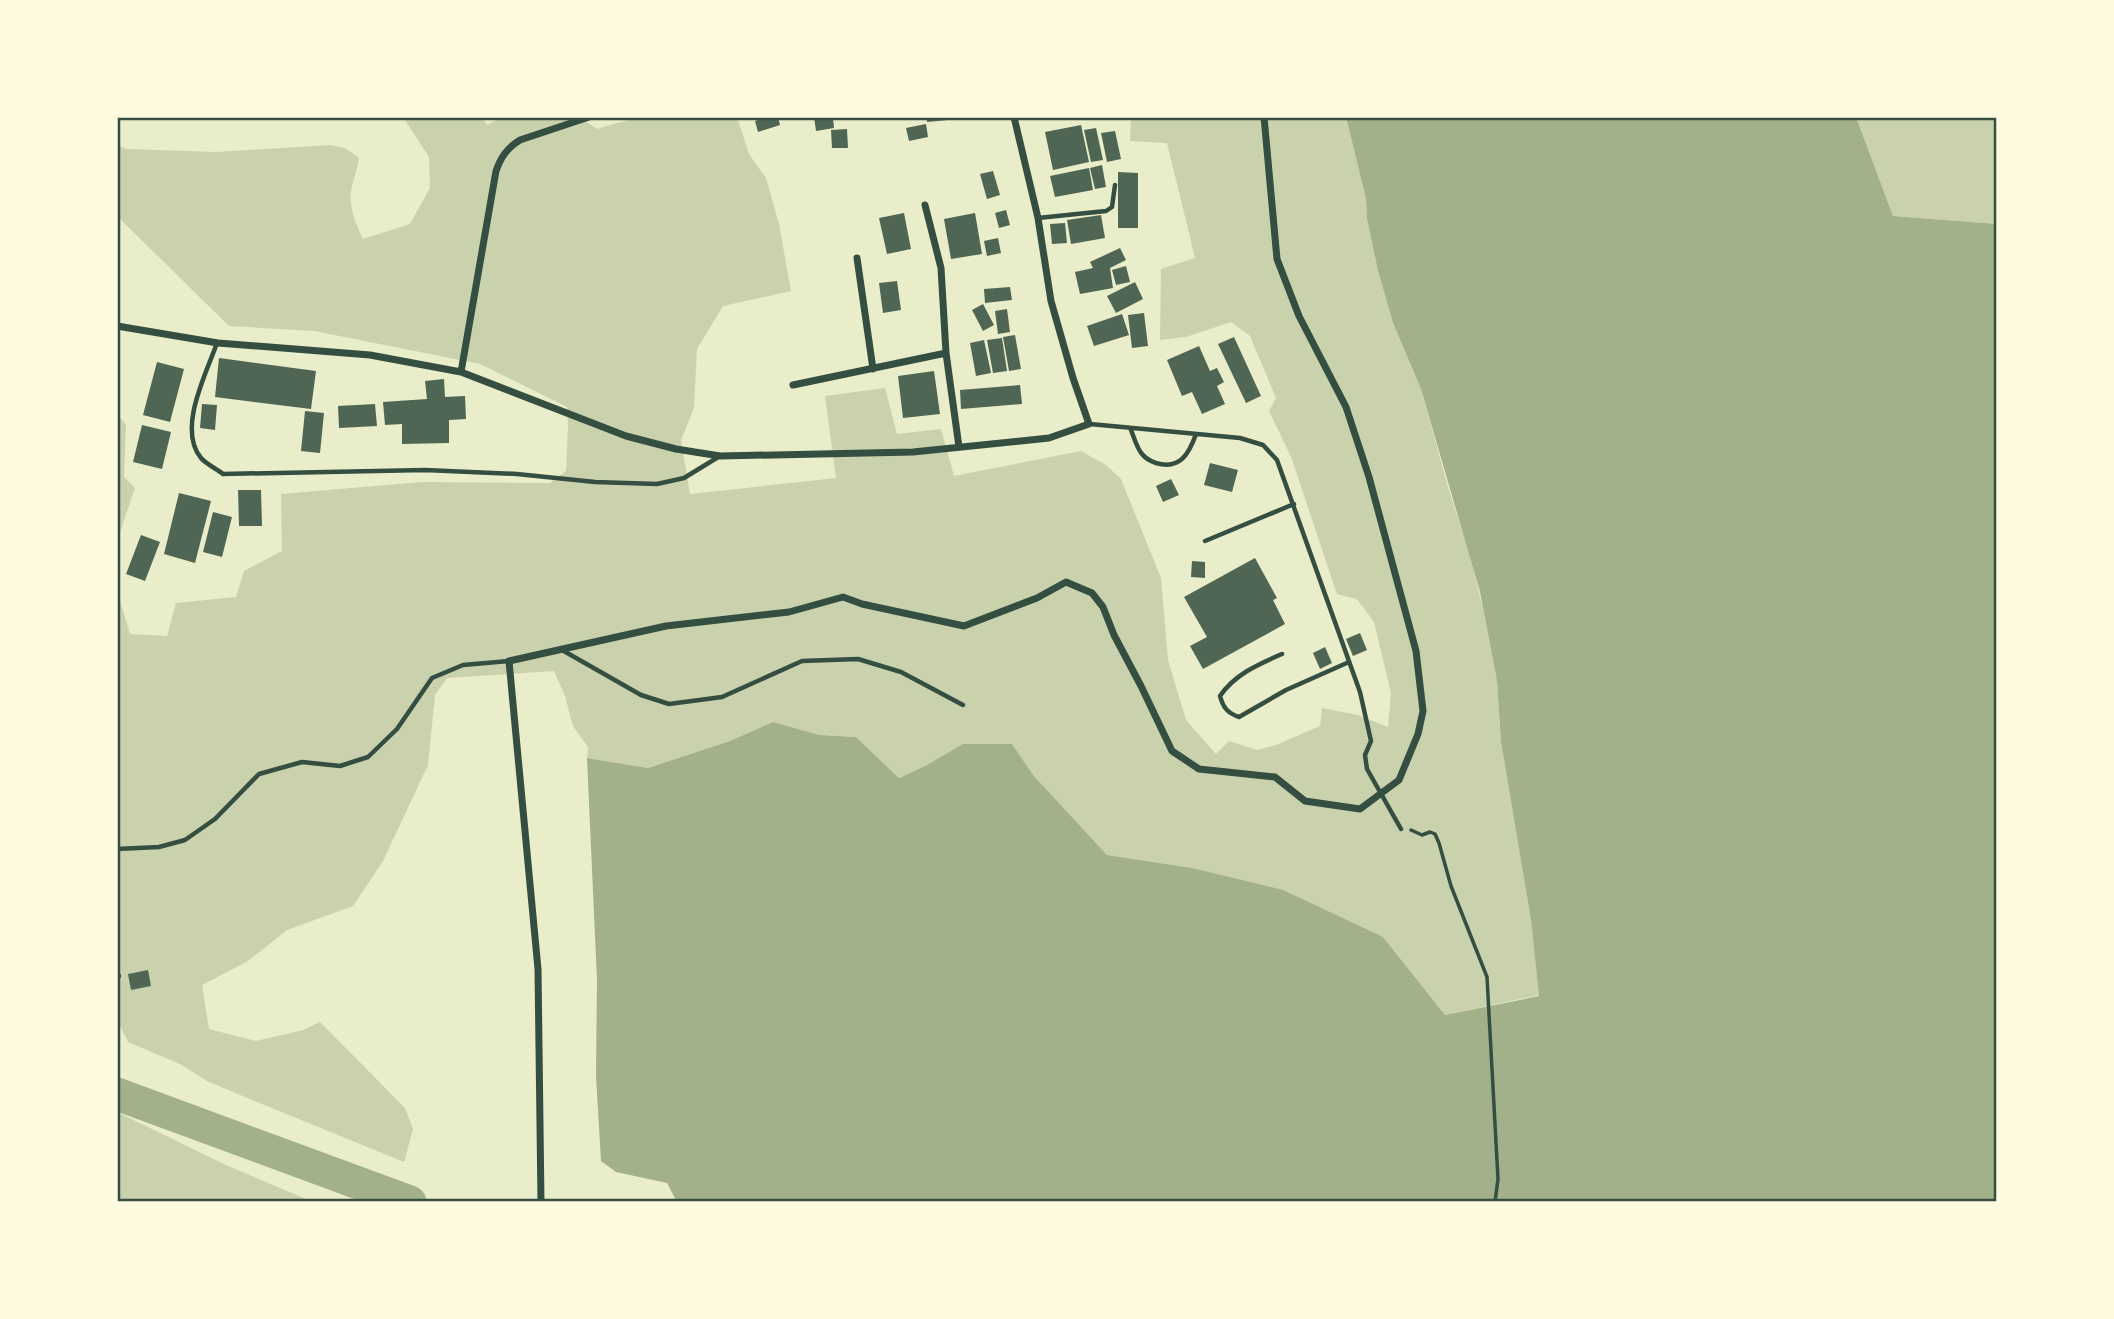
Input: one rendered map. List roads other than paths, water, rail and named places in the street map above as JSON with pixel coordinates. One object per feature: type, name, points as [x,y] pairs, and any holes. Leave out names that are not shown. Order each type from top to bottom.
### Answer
[{"type":"street","points":[[461,372],[500,160],[510,146],[520,140],[589,117]]},
{"type":"street","points":[[117,326],[218,343],[370,355],[461,372],[625,436],[676,449],[720,456],[913,452],[1049,438],[1089,424],[1051,301],[1038,218],[1014,117]]},
{"type":"street","points":[[541,1202],[538,968],[509,665],[666,626],[789,612],[843,597],[862,604],[964,626],[1037,598],[1066,582],[1092,593],[1103,607],[1114,635],[1142,686],[1172,751],[1199,769],[1275,777],[1305,801],[1360,808],[1399,780],[1418,734],[1423,711],[1416,651],[1346,407],[1299,316],[1277,259],[1264,117]]},
{"type":"street","points":[[925,205],[940,268],[946,353],[959,447]]},
{"type":"street","points":[[857,258],[873,369]]},
{"type":"street","points":[[793,385],[946,353]]},
{"type":"lane","points":[[1038,218],[1107,212],[1112,207],[1115,185]]},
{"type":"lane","points":[[218,343],[196,402],[190,431],[201,458],[223,474],[425,470],[657,484],[684,478],[720,456]]},
{"type":"lane","points":[[1089,424],[1240,438],[1264,446],[1277,460],[1360,692],[1371,741],[1365,755],[1367,769],[1401,829]]},
{"type":"lane","points":[[1130,428],[1140,452],[1148,460],[1167,466],[1178,462],[1189,453],[1196,434]]},
{"type":"lane","points":[[1205,541],[1294,504]]},
{"type":"lane","points":[[561,650],[641,695],[669,704],[722,697],[802,661],[858,659],[901,672],[963,705]]},
{"type":"lane","points":[[1282,654],[1249,669],[1227,686],[1220,696],[1229,713],[1238,717],[1286,690],[1349,662]]},
{"type":"lane","points":[[117,849],[159,847],[185,839],[215,819],[259,774],[302,762],[340,766],[368,757],[397,729],[432,678],[463,665],[509,665]]},
{"type":"waterway","points":[[117,1094],[410,1202]]}]
